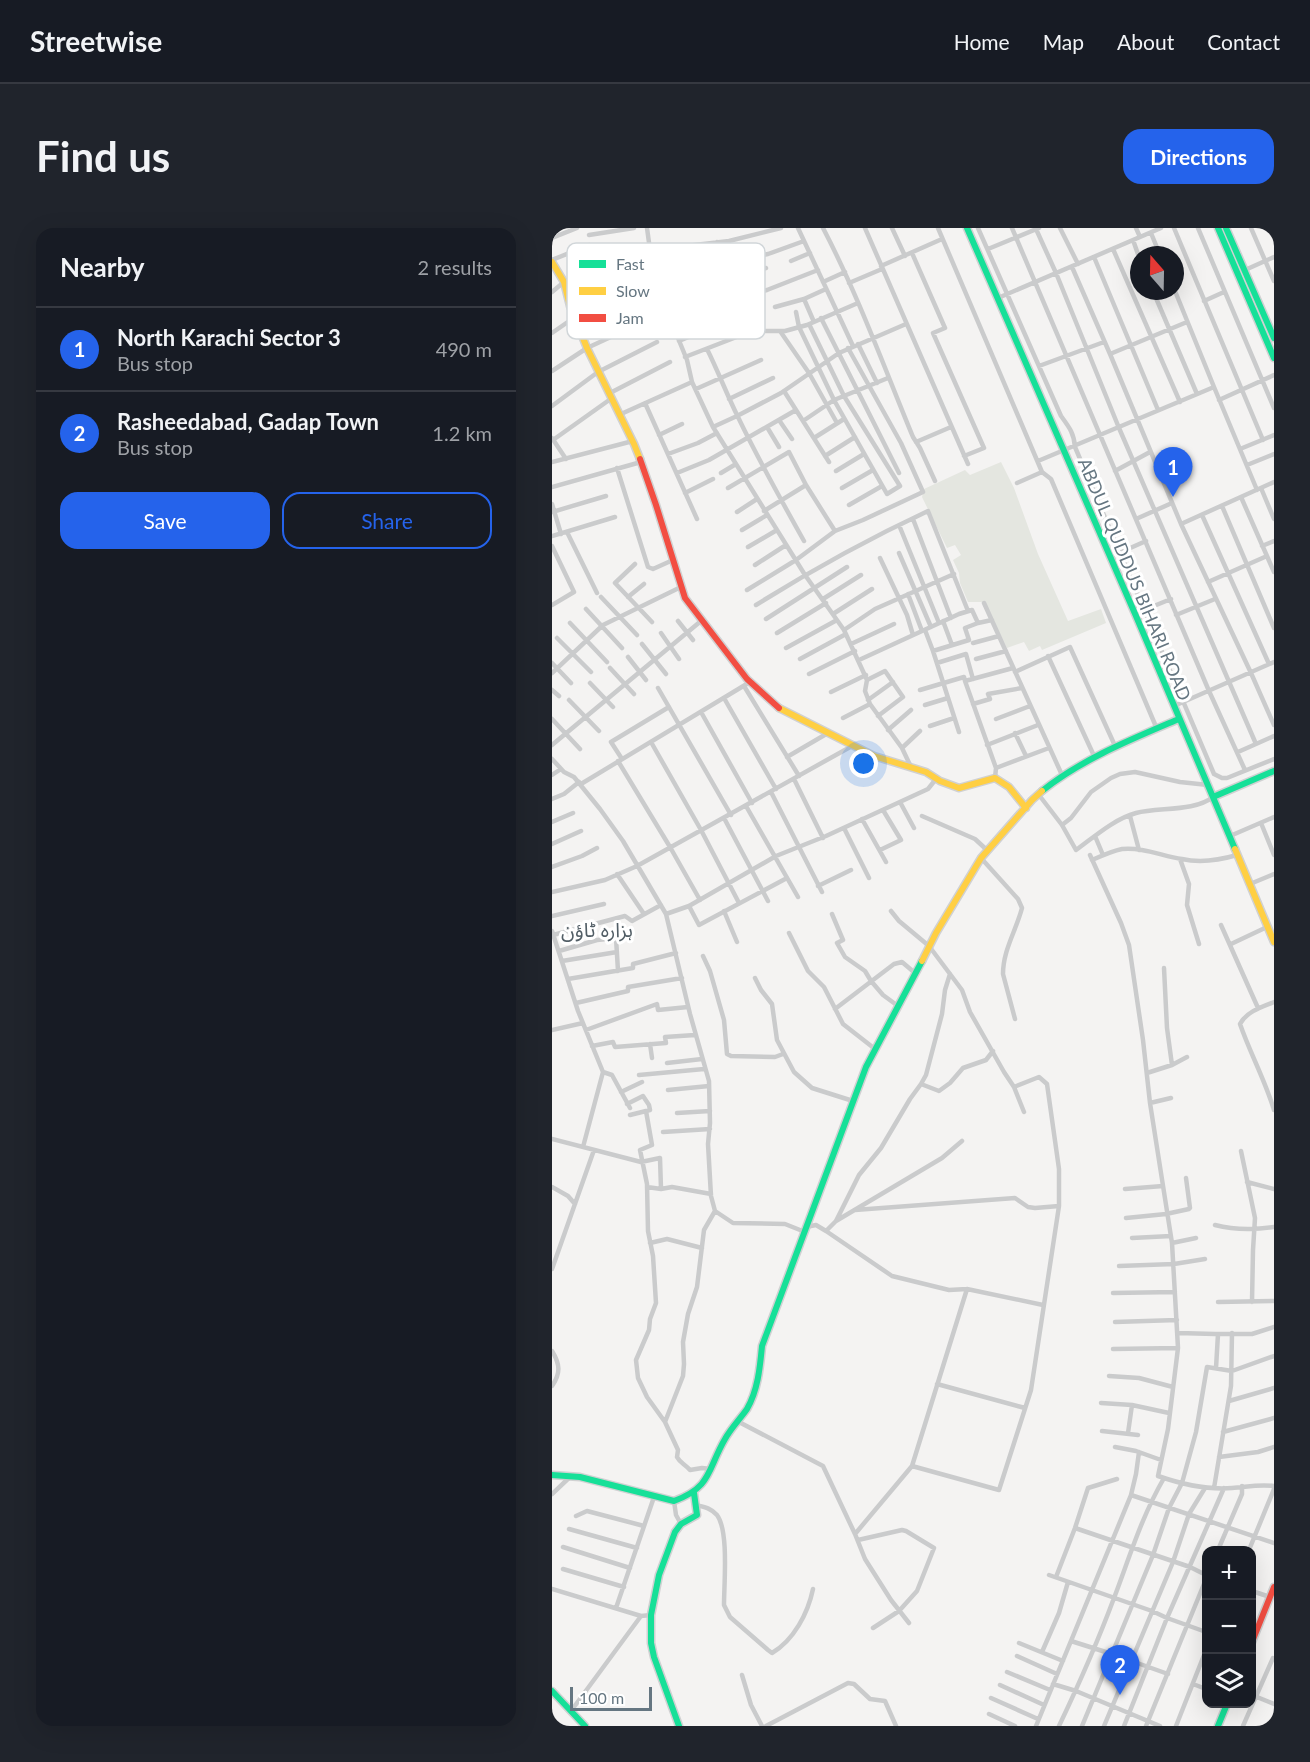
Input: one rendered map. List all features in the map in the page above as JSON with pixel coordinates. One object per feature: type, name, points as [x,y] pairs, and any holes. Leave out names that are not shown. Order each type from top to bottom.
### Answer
[{"type":"street","points":[[552,238],[577,228]]},
{"type":"street","points":[[589,235],[634,228]]},
{"type":"street","points":[[647,228],[649,243]]},
{"type":"street","points":[[709,243],[781,228]]},
{"type":"street","points":[[747,590],[795,560],[835,531],[923,492],[901,443],[869,387],[853,346],[798,228]]},
{"type":"street","points":[[823,228],[845,272],[888,378],[935,481]]},
{"type":"street","points":[[865,228],[968,464]]},
{"type":"street","points":[[892,228],[904,256]]},
{"type":"street","points":[[938,228],[1042,472],[1051,479],[1157,729]]},
{"type":"street","name":"ABDUL QUDDUS BIHARI ROAD","points":[[967,228],[1136,616],[1274,942]]},
{"type":"street","points":[[978,228],[1061,416],[1070,426],[1075,447],[1214,774],[1222,778],[1274,759]]},
{"type":"street","points":[[1012,228],[1176,615],[1245,770]]},
{"type":"street","points":[[1060,228],[1078,264]]},
{"type":"street","points":[[1136,228],[1140,237]]},
{"type":"street","points":[[998,298],[1161,228]]},
{"type":"street","points":[[1174,228],[1263,440]]},
{"type":"street","points":[[1198,228],[1274,408]]},
{"type":"street","points":[[1218,228],[1274,357]]},
{"type":"street","points":[[1226,228],[1274,338]]},
{"type":"street","points":[[1251,228],[1274,281]]},
{"type":"street","points":[[988,249],[1037,229],[1119,428],[1256,744]]},
{"type":"street","points":[[1151,233],[1156,246]]},
{"type":"street","points":[[849,283],[942,239]]},
{"type":"street","points":[[1132,240],[1134,246]]},
{"type":"street","points":[[765,255],[804,241]]},
{"type":"street","points":[[1113,249],[1180,402]]},
{"type":"street","points":[[791,261],[810,253]]},
{"type":"street","points":[[912,253],[945,328],[933,333],[984,448],[964,456]]},
{"type":"street","points":[[567,255],[552,261],[564,282],[567,294]]},
{"type":"street","points":[[1094,257],[1158,410]]},
{"type":"street","points":[[1245,270],[1274,257]]},
{"type":"street","points":[[1072,267],[1180,524],[1274,725]]},
{"type":"street","points":[[765,290],[818,270]]},
{"type":"street","points":[[823,282],[845,272]]},
{"type":"street","points":[[552,292],[567,280]]},
{"type":"street","points":[[775,307],[804,299],[826,289]]},
{"type":"street","points":[[1204,301],[1224,292]]},
{"type":"street","points":[[796,312],[799,327],[834,400],[887,494],[900,486],[844,396],[827,361],[804,299]]},
{"type":"street","points":[[1156,300],[1197,394]]},
{"type":"street","points":[[1178,300],[1246,465],[1274,519]]},
{"type":"street","points":[[765,331],[799,327],[858,303]]},
{"type":"street","points":[[821,318],[899,473]]},
{"type":"street","points":[[1110,354],[1187,322]]},
{"type":"street","points":[[552,333],[567,323]]},
{"type":"street","points":[[713,427],[784,391],[839,353],[906,324]]},
{"type":"street","points":[[780,331],[809,373],[837,423]]},
{"type":"street","points":[[584,339],[633,441],[685,598],[747,684],[787,757],[823,838]]},
{"type":"street","points":[[552,371],[587,348],[606,339]]},
{"type":"street","points":[[684,339],[679,341],[692,382],[713,427],[795,560],[845,632],[866,677],[865,691],[869,702],[903,748],[911,767]]},
{"type":"street","points":[[685,357],[734,339]]},
{"type":"street","points":[[552,406],[598,372],[657,342]]},
{"type":"street","points":[[1039,366],[1104,342]]},
{"type":"street","points":[[853,346],[877,383]]},
{"type":"street","points":[[707,349],[748,438],[804,540]]},
{"type":"street","points":[[696,389],[761,360]]},
{"type":"street","points":[[566,459],[553,439],[611,395],[670,362]]},
{"type":"street","points":[[1219,400],[1274,375]]},
{"type":"street","points":[[729,399],[773,378]]},
{"type":"street","points":[[803,421],[834,400],[888,378]]},
{"type":"street","points":[[621,414],[692,382]]},
{"type":"street","points":[[1038,462],[1214,387]]},
{"type":"street","points":[[784,391],[829,462]]},
{"type":"street","points":[[645,403],[697,519]]},
{"type":"street","points":[[676,473],[709,460],[726,448],[796,410]]},
{"type":"street","points":[[814,438],[844,419]]},
{"type":"street","points":[[779,420],[792,439]]},
{"type":"street","points":[[659,435],[682,424]]},
{"type":"street","points":[[767,427],[779,447]]},
{"type":"street","points":[[901,443],[951,427]]},
{"type":"street","points":[[668,454],[717,433]]},
{"type":"street","points":[[1240,449],[1274,435]]},
{"type":"street","points":[[825,456],[855,437]]},
{"type":"street","points":[[552,462],[633,441]]},
{"type":"street","points":[[728,488],[789,452],[806,485],[835,531]]},
{"type":"street","points":[[1115,471],[1150,452]]},
{"type":"street","points":[[836,471],[864,454]]},
{"type":"street","points":[[1246,465],[1274,454]]},
{"type":"street","points":[[552,487],[640,462]]},
{"type":"street","points":[[721,473],[736,464]]},
{"type":"street","points":[[617,468],[648,567],[653,569],[673,560]]},
{"type":"street","points":[[842,488],[873,470]]},
{"type":"street","points":[[1017,483],[1042,472]]},
{"type":"street","points":[[685,493],[713,479]]},
{"type":"street","points":[[1180,524],[1274,482]]},
{"type":"street","points":[[742,530],[781,500],[806,485]]},
{"type":"street","points":[[849,505],[882,486]]},
{"type":"street","points":[[553,511],[606,496]]},
{"type":"street","points":[[1241,497],[1274,572]]},
{"type":"street","points":[[737,512],[758,499]]},
{"type":"street","points":[[1136,519],[1172,503]]},
{"type":"street","points":[[552,504],[564,533],[599,595],[637,635]]},
{"type":"street","points":[[1222,506],[1274,628]]},
{"type":"street","points":[[756,605],[866,541],[928,511],[968,611]]},
{"type":"street","points":[[1174,706],[1272,663],[1202,514]]},
{"type":"street","points":[[552,536],[615,517]]},
{"type":"street","points":[[913,519],[951,618]]},
{"type":"street","points":[[899,525],[952,645]]},
{"type":"street","points":[[748,547],[777,530]]},
{"type":"street","points":[[1119,553],[1146,541]]},
{"type":"street","points":[[1262,546],[1274,541]]},
{"type":"street","points":[[755,565],[786,545]]},
{"type":"street","points":[[552,546],[574,592],[552,605]]},
{"type":"street","points":[[898,554],[931,627]]},
{"type":"street","points":[[1208,582],[1267,556]]},
{"type":"street","points":[[880,558],[907,615],[913,635]]},
{"type":"street","points":[[635,564],[615,583],[652,622]]},
{"type":"street","points":[[766,619],[847,567]]},
{"type":"street","points":[[800,659],[845,632],[875,609],[954,574]]},
{"type":"street","points":[[777,633],[861,575]]},
{"type":"street","points":[[628,597],[644,584]]},
{"type":"street","points":[[552,673],[601,626],[681,587]]},
{"type":"street","points":[[833,614],[872,589]]},
{"type":"street","points":[[908,594],[933,651],[959,732]]},
{"type":"street","points":[[1176,615],[1215,598]]},
{"type":"street","points":[[1144,610],[1171,599]]},
{"type":"street","points":[[984,603],[1062,775]]},
{"type":"street","points":[[586,609],[622,648]]},
{"type":"street","points":[[859,660],[968,611],[972,610],[978,623]]},
{"type":"street","points":[[786,648],[837,620]]},
{"type":"street","points":[[933,651],[969,639],[965,628],[992,620]]},
{"type":"street","points":[[678,621],[693,640]]},
{"type":"street","points":[[552,745],[701,621]]},
{"type":"street","points":[[570,623],[607,662]]},
{"type":"street","points":[[851,644],[894,624]]},
{"type":"street","points":[[661,633],[679,659]]},
{"type":"street","points":[[973,643],[999,636]]},
{"type":"street","points":[[557,638],[591,672]]},
{"type":"street","points":[[642,644],[666,674]]},
{"type":"street","points":[[965,681],[1014,670],[1070,647],[1116,747]]},
{"type":"street","points":[[809,674],[855,651]]},
{"type":"street","points":[[976,659],[1006,651]]},
{"type":"street","points":[[937,663],[966,654],[973,679]]},
{"type":"street","points":[[1048,656],[1095,758]]},
{"type":"street","points":[[628,657],[646,680]]},
{"type":"street","points":[[552,663],[571,683]]},
{"type":"street","points":[[610,668],[634,694]]},
{"type":"street","points":[[831,692],[885,671],[903,697],[878,716]]},
{"type":"street","points":[[920,690],[964,677],[996,768],[995,778]]},
{"type":"street","points":[[843,718],[869,702],[893,682]]},
{"type":"street","points":[[590,683],[613,707]]},
{"type":"street","points":[[552,799],[747,684]]},
{"type":"street","points":[[747,684],[777,708],[852,747],[926,772],[936,779],[959,788],[995,778],[1007,785],[1026,808]]},
{"type":"street","points":[[658,688],[731,815]]},
{"type":"street","points":[[973,704],[990,699],[988,694],[1022,688]]},
{"type":"street","points":[[552,690],[559,696]]},
{"type":"street","points":[[724,698],[774,790],[822,892]]},
{"type":"street","points":[[925,705],[948,698]]},
{"type":"street","points":[[569,700],[599,731]]},
{"type":"street","points":[[996,719],[1030,706]]},
{"type":"street","points":[[669,707],[611,742],[700,900]]},
{"type":"street","points":[[1268,712],[1274,709]]},
{"type":"street","points":[[888,730],[911,710]]},
{"type":"street","points":[[701,712],[752,803]]},
{"type":"street","points":[[930,726],[954,718]]},
{"type":"street","points":[[552,719],[580,749]]},
{"type":"street","points":[[552,1475],[580,1477],[674,1501],[694,1493],[709,1476],[725,1439],[751,1402],[758,1380],[762,1346],[866,1067],[929,946],[981,858],[1026,808],[1062,775],[1116,747],[1179,719]]},
{"type":"street","points":[[987,745],[1038,725]]},
{"type":"street","points":[[903,748],[920,730]]},
{"type":"street","points":[[787,757],[828,733]]},
{"type":"street","points":[[1015,733],[1026,756]]},
{"type":"street","points":[[1238,752],[1274,736]]},
{"type":"street","points":[[651,742],[739,903]]},
{"type":"street","points":[[552,892],[605,880],[638,866],[852,747]]},
{"type":"street","points":[[996,768],[1048,748]]},
{"type":"street","points":[[552,759],[580,783],[623,841],[666,914],[709,1086],[708,1144],[711,1194],[715,1211],[733,1223],[785,1224],[806,1230],[816,1225],[892,1275],[949,1290],[967,1289],[1043,1305]]},
{"type":"street","points":[[552,775],[561,769]]},
{"type":"street","points":[[1039,795],[1062,825],[1076,850],[1095,836],[1135,814],[1181,808],[1208,801],[1274,771]]},
{"type":"street","points":[[1062,825],[1071,818],[1091,792],[1120,774],[1135,772],[1180,782],[1208,785]]},
{"type":"street","points":[[666,914],[689,906],[776,856],[823,838],[928,789],[936,779]]},
{"type":"street","points":[[900,802],[914,828]]},
{"type":"street","points":[[746,806],[798,897]]},
{"type":"street","points":[[880,850],[901,840],[883,810]]},
{"type":"street","points":[[552,822],[573,813]]},
{"type":"street","points":[[922,816],[975,839],[988,851]]},
{"type":"street","points":[[1130,816],[1139,850]]},
{"type":"street","points":[[1230,836],[1274,817]]},
{"type":"street","points":[[724,818],[768,901]]},
{"type":"street","points":[[862,819],[886,862]]},
{"type":"street","points":[[1261,823],[1274,855]]},
{"type":"street","points":[[844,828],[869,878]]},
{"type":"street","points":[[552,844],[581,831]]},
{"type":"street","points":[[1095,836],[1103,855]]},
{"type":"street","points":[[552,867],[597,848]]},
{"type":"street","points":[[1237,855],[1221,860],[1180,859],[1139,850],[1121,849],[1091,858],[1129,945],[1172,1243],[1178,1348],[1170,1413],[1158,1476],[1205,1488],[1274,1487],[1251,1546]]},
{"type":"street","points":[[981,858],[1020,902],[1022,908],[1008,945],[1003,967],[1015,1019]]},
{"type":"street","points":[[1180,859],[1189,884],[1187,905],[1199,944]]},
{"type":"street","points":[[818,886],[851,870]]},
{"type":"street","points":[[617,874],[644,914]]},
{"type":"street","points":[[1250,884],[1274,874]]},
{"type":"street","points":[[689,906],[699,925],[787,878]]},
{"type":"street","points":[[552,916],[604,904]]},
{"type":"street","points":[[583,1147],[603,1072],[583,1023],[553,933],[625,916],[632,921],[661,904]]},
{"type":"street","points":[[724,911],[737,942]]},
{"type":"street","points":[[891,911],[899,921],[929,946],[962,990],[970,1012],[1014,1087],[1024,1112]]},
{"type":"street","points":[[832,914],[843,940],[837,944],[843,954],[865,971],[883,995],[898,1006]]},
{"type":"street","points":[[1221,925],[1258,1008]]},
{"type":"street","points":[[1231,944],[1267,927]]},
{"type":"street","points":[[789,933],[808,971],[821,983],[847,1029],[875,1049]]},
{"type":"street","points":[[559,951],[597,940],[629,937]]},
{"type":"street","points":[[616,938],[618,971]]},
{"type":"street","points":[[562,961],[617,952]]},
{"type":"street","points":[[568,979],[633,968],[633,964],[676,953]]},
{"type":"street","points":[[703,956],[710,971],[724,1020],[727,1054],[775,1057],[783,1054]]},
{"type":"street","points":[[835,1009],[887,968],[899,962],[905,963],[915,973]]},
{"type":"street","points":[[1164,968],[1167,1028],[1172,1065]]},
{"type":"street","points":[[836,1221],[859,1175],[881,1148],[926,1075],[950,974]]},
{"type":"street","points":[[576,1003],[628,991],[628,987],[682,978]]},
{"type":"street","points":[[755,978],[772,1004],[777,1040],[794,1072],[812,1088],[854,1101]]},
{"type":"street","points":[[1274,1002],[1258,1008],[1240,1024],[1274,1110]]},
{"type":"street","points":[[586,1030],[657,1004],[658,1010],[688,1007]]},
{"type":"street","points":[[552,1030],[583,1023]]},
{"type":"street","points":[[592,1046],[614,1042],[615,1047],[666,1043],[665,1037],[695,1035]]},
{"type":"street","points":[[650,1044],[652,1058]]},
{"type":"street","points":[[921,1084],[939,1091],[950,1083],[963,1068],[986,1060],[993,1051]]},
{"type":"street","points":[[1147,1073],[1172,1065],[1187,1057]]},
{"type":"street","points":[[667,1063],[702,1059]]},
{"type":"street","points":[[639,1075],[705,1069]]},
{"type":"street","points":[[603,1072],[612,1075],[629,1109]]},
{"type":"street","points":[[912,1466],[999,1490],[1031,1390],[1059,1206],[1059,1169],[1047,1084],[1039,1077],[1014,1087]]},
{"type":"street","points":[[621,1092],[642,1082]]},
{"type":"street","points":[[668,1090],[709,1086]]},
{"type":"street","points":[[643,1096],[650,1110],[645,1111],[629,1109],[643,1096]]},
{"type":"street","points":[[1150,1103],[1171,1098]]},
{"type":"street","points":[[645,1111],[652,1145],[640,1150],[647,1187],[648,1232],[653,1256],[656,1303],[649,1330],[636,1360],[638,1378],[641,1387],[665,1422],[675,1442],[678,1450],[676,1457],[680,1462],[686,1464],[690,1470],[711,1469]]},
{"type":"street","points":[[677,1113],[710,1111]]},
{"type":"street","points":[[663,1132],[710,1129]]},
{"type":"street","points":[[552,1139],[641,1162],[660,1158],[662,1189]]},
{"type":"street","points":[[826,1231],[836,1221],[942,1158],[962,1141]]},
{"type":"street","points":[[552,1269],[594,1150]]},
{"type":"street","points":[[1240,1151],[1255,1218],[1252,1302]]},
{"type":"street","points":[[1126,1218],[1167,1214],[1190,1208],[1186,1178]]},
{"type":"street","points":[[1247,1182],[1274,1189]]},
{"type":"street","points":[[647,1187],[662,1189],[672,1186],[711,1194]]},
{"type":"street","points":[[1125,1190],[1163,1186]]},
{"type":"street","points":[[552,1187],[568,1196],[575,1204]]},
{"type":"street","points":[[855,1210],[1015,1198],[1029,1207],[1059,1206]]},
{"type":"street","points":[[665,1422],[683,1376],[685,1333],[688,1314],[697,1287],[704,1230],[715,1211]]},
{"type":"street","points":[[1215,1225],[1226,1228],[1254,1229],[1274,1227]]},
{"type":"street","points":[[1132,1238],[1171,1236]]},
{"type":"street","points":[[1172,1243],[1196,1238]]},
{"type":"street","points":[[650,1243],[667,1239],[702,1248]]},
{"type":"street","points":[[1119,1266],[1174,1264],[1205,1259]]},
{"type":"street","points":[[855,1533],[912,1466],[967,1289]]},
{"type":"street","points":[[1113,1293],[1175,1292]]},
{"type":"street","points":[[1218,1302],[1274,1301]]},
{"type":"street","points":[[1115,1322],[1177,1320]]},
{"type":"street","points":[[1178,1332],[1252,1334],[1274,1327]]},
{"type":"street","points":[[1214,1488],[1229,1401],[1232,1333]]},
{"type":"street","points":[[1216,1368],[1218,1334]]},
{"type":"street","points":[[1113,1349],[1178,1348]]},
{"type":"street","points":[[552,1351],[559,1366],[558,1377],[552,1386]]},
{"type":"street","points":[[1082,1726],[1153,1555],[1169,1508],[1182,1483],[1196,1432],[1207,1367],[1232,1371],[1274,1356]]},
{"type":"street","points":[[1109,1376],[1139,1378],[1173,1387]]},
{"type":"street","points":[[938,1384],[1025,1408]]},
{"type":"street","points":[[1229,1401],[1274,1388]]},
{"type":"street","points":[[1101,1403],[1132,1405],[1170,1413]]},
{"type":"street","points":[[1128,1433],[1132,1405]]},
{"type":"street","points":[[1223,1432],[1274,1418]]},
{"type":"street","points":[[737,1422],[823,1466],[855,1533],[864,1559],[909,1623]]},
{"type":"street","points":[[1102,1431],[1138,1436]]},
{"type":"street","points":[[1115,1447],[1161,1460]]},
{"type":"street","points":[[1219,1457],[1258,1452],[1274,1447]]},
{"type":"street","points":[[1036,1726],[1131,1495],[1139,1452]]},
{"type":"street","points":[[552,1494],[571,1476]]},
{"type":"street","points":[[1059,1726],[1076,1691],[1114,1598],[1131,1547],[1150,1502],[1164,1478]]},
{"type":"street","points":[[1056,1577],[1088,1488],[1117,1479]]},
{"type":"street","points":[[1220,1546],[1242,1494],[1242,1486]]},
{"type":"street","points":[[1104,1726],[1173,1562],[1189,1514],[1205,1488]]},
{"type":"street","points":[[1124,1726],[1167,1618],[1224,1488]]},
{"type":"street","points":[[679,1726],[654,1656],[650,1628],[652,1605],[660,1572],[674,1536],[681,1524],[697,1515],[694,1493]]},
{"type":"street","points":[[1131,1495],[1274,1543]]},
{"type":"street","points":[[616,1608],[654,1497]]},
{"type":"street","points":[[674,1501],[676,1515],[681,1524]]},
{"type":"street","points":[[696,1505],[709,1508],[716,1514],[724,1532],[724,1605],[727,1612],[772,1653],[790,1637],[801,1622],[810,1603],[813,1589]]},
{"type":"street","points":[[576,1516],[587,1511],[644,1526]]},
{"type":"street","points":[[1075,1528],[1202,1573]]},
{"type":"street","points":[[569,1529],[637,1548]]},
{"type":"street","points":[[858,1540],[902,1530],[934,1548],[917,1591],[899,1611],[873,1628]]},
{"type":"street","points":[[563,1547],[630,1568]]},
{"type":"street","points":[[563,1569],[624,1587]]},
{"type":"street","points":[[1049,1575],[1202,1631]]},
{"type":"street","points":[[1042,1652],[1059,1613],[1068,1582]]},
{"type":"street","points":[[1256,1630],[1274,1587]]},
{"type":"street","points":[[552,1589],[641,1616],[651,1615]]},
{"type":"street","points":[[1147,1724],[1202,1589]]},
{"type":"street","points":[[1256,1593],[1270,1597]]},
{"type":"street","points":[[571,1711],[641,1616]]},
{"type":"street","points":[[1071,1641],[1168,1674]]},
{"type":"street","points":[[1019,1642],[1063,1661]]},
{"type":"street","points":[[1176,1726],[1204,1654]]},
{"type":"street","points":[[1017,1656],[1057,1674]]},
{"type":"street","points":[[1256,1692],[1273,1658]]},
{"type":"street","points":[[1007,1672],[1050,1690]]},
{"type":"street","points":[[742,1675],[751,1705],[764,1726],[848,1683],[854,1683],[870,1699],[885,1701],[896,1726]]},
{"type":"street","points":[[1053,1684],[1129,1713],[1147,1724],[1160,1726]]},
{"type":"street","points":[[1193,1684],[1202,1687]]},
{"type":"street","points":[[1000,1685],[1044,1705]]},
{"type":"street","points":[[552,1691],[585,1726]]},
{"type":"street","points":[[1256,1697],[1274,1704]]},
{"type":"street","points":[[991,1698],[1038,1719]]},
{"type":"street","points":[[1218,1726],[1225,1708]]},
{"type":"street","points":[[1243,1726],[1250,1708]]},
{"type":"street","points":[[989,1714],[1015,1726]]},
{"type":"shaded area","points":[[1001,462],[1014,488],[1038,554],[1068,621],[1101,609],[1106,623],[1042,650],[1040,646],[1029,651],[1024,642],[1007,648],[984,602],[968,602],[953,560],[961,555],[955,545],[947,548],[922,497],[924,489],[965,470],[970,475]]},
{"type":"traffic: fast","points":[[967,228],[1235,849]]},
{"type":"traffic: fast","points":[[1218,228],[1274,358]]},
{"type":"traffic: fast","points":[[1226,228],[1274,338]]},
{"type":"traffic: fast","points":[[1042,791],[1091,759],[1179,719]]},
{"type":"traffic: fast","points":[[1213,797],[1274,771]]},
{"type":"traffic: fast","points":[[552,1475],[580,1477],[674,1501],[686,1496],[702,1483],[727,1435],[751,1402],[758,1378],[762,1346],[866,1067],[922,961]]},
{"type":"traffic: fast","points":[[679,1726],[654,1657],[651,1643],[651,1615],[659,1575],[675,1532],[681,1524],[697,1515],[694,1493]]},
{"type":"traffic: fast","points":[[552,1691],[585,1726]]},
{"type":"traffic: fast","points":[[1218,1726],[1225,1708]]},
{"type":"traffic: slow","points":[[552,262],[564,282],[567,294]]},
{"type":"traffic: slow","points":[[583,339],[640,459]]},
{"type":"traffic: slow","points":[[779,708],[874,756],[926,772],[940,781],[959,788],[995,778],[1009,787],[1026,808]]},
{"type":"traffic: slow","points":[[922,961],[981,858],[1042,791]]},
{"type":"traffic: slow","points":[[1235,849],[1274,942]]},
{"type":"traffic: jam","points":[[640,459],[685,598],[747,679],[779,708]]},
{"type":"traffic: jam","points":[[1256,1632],[1274,1587]]},
{"type":"place","name":"North Karachi Sector 3","points":[[1173,497]]},
{"type":"place","name":"Rasheedabad, Gadap Town","points":[[1120,1695]]},
{"type":"district","name":"ہزارہ ٹاؤن","points":[[597,929]]}]
